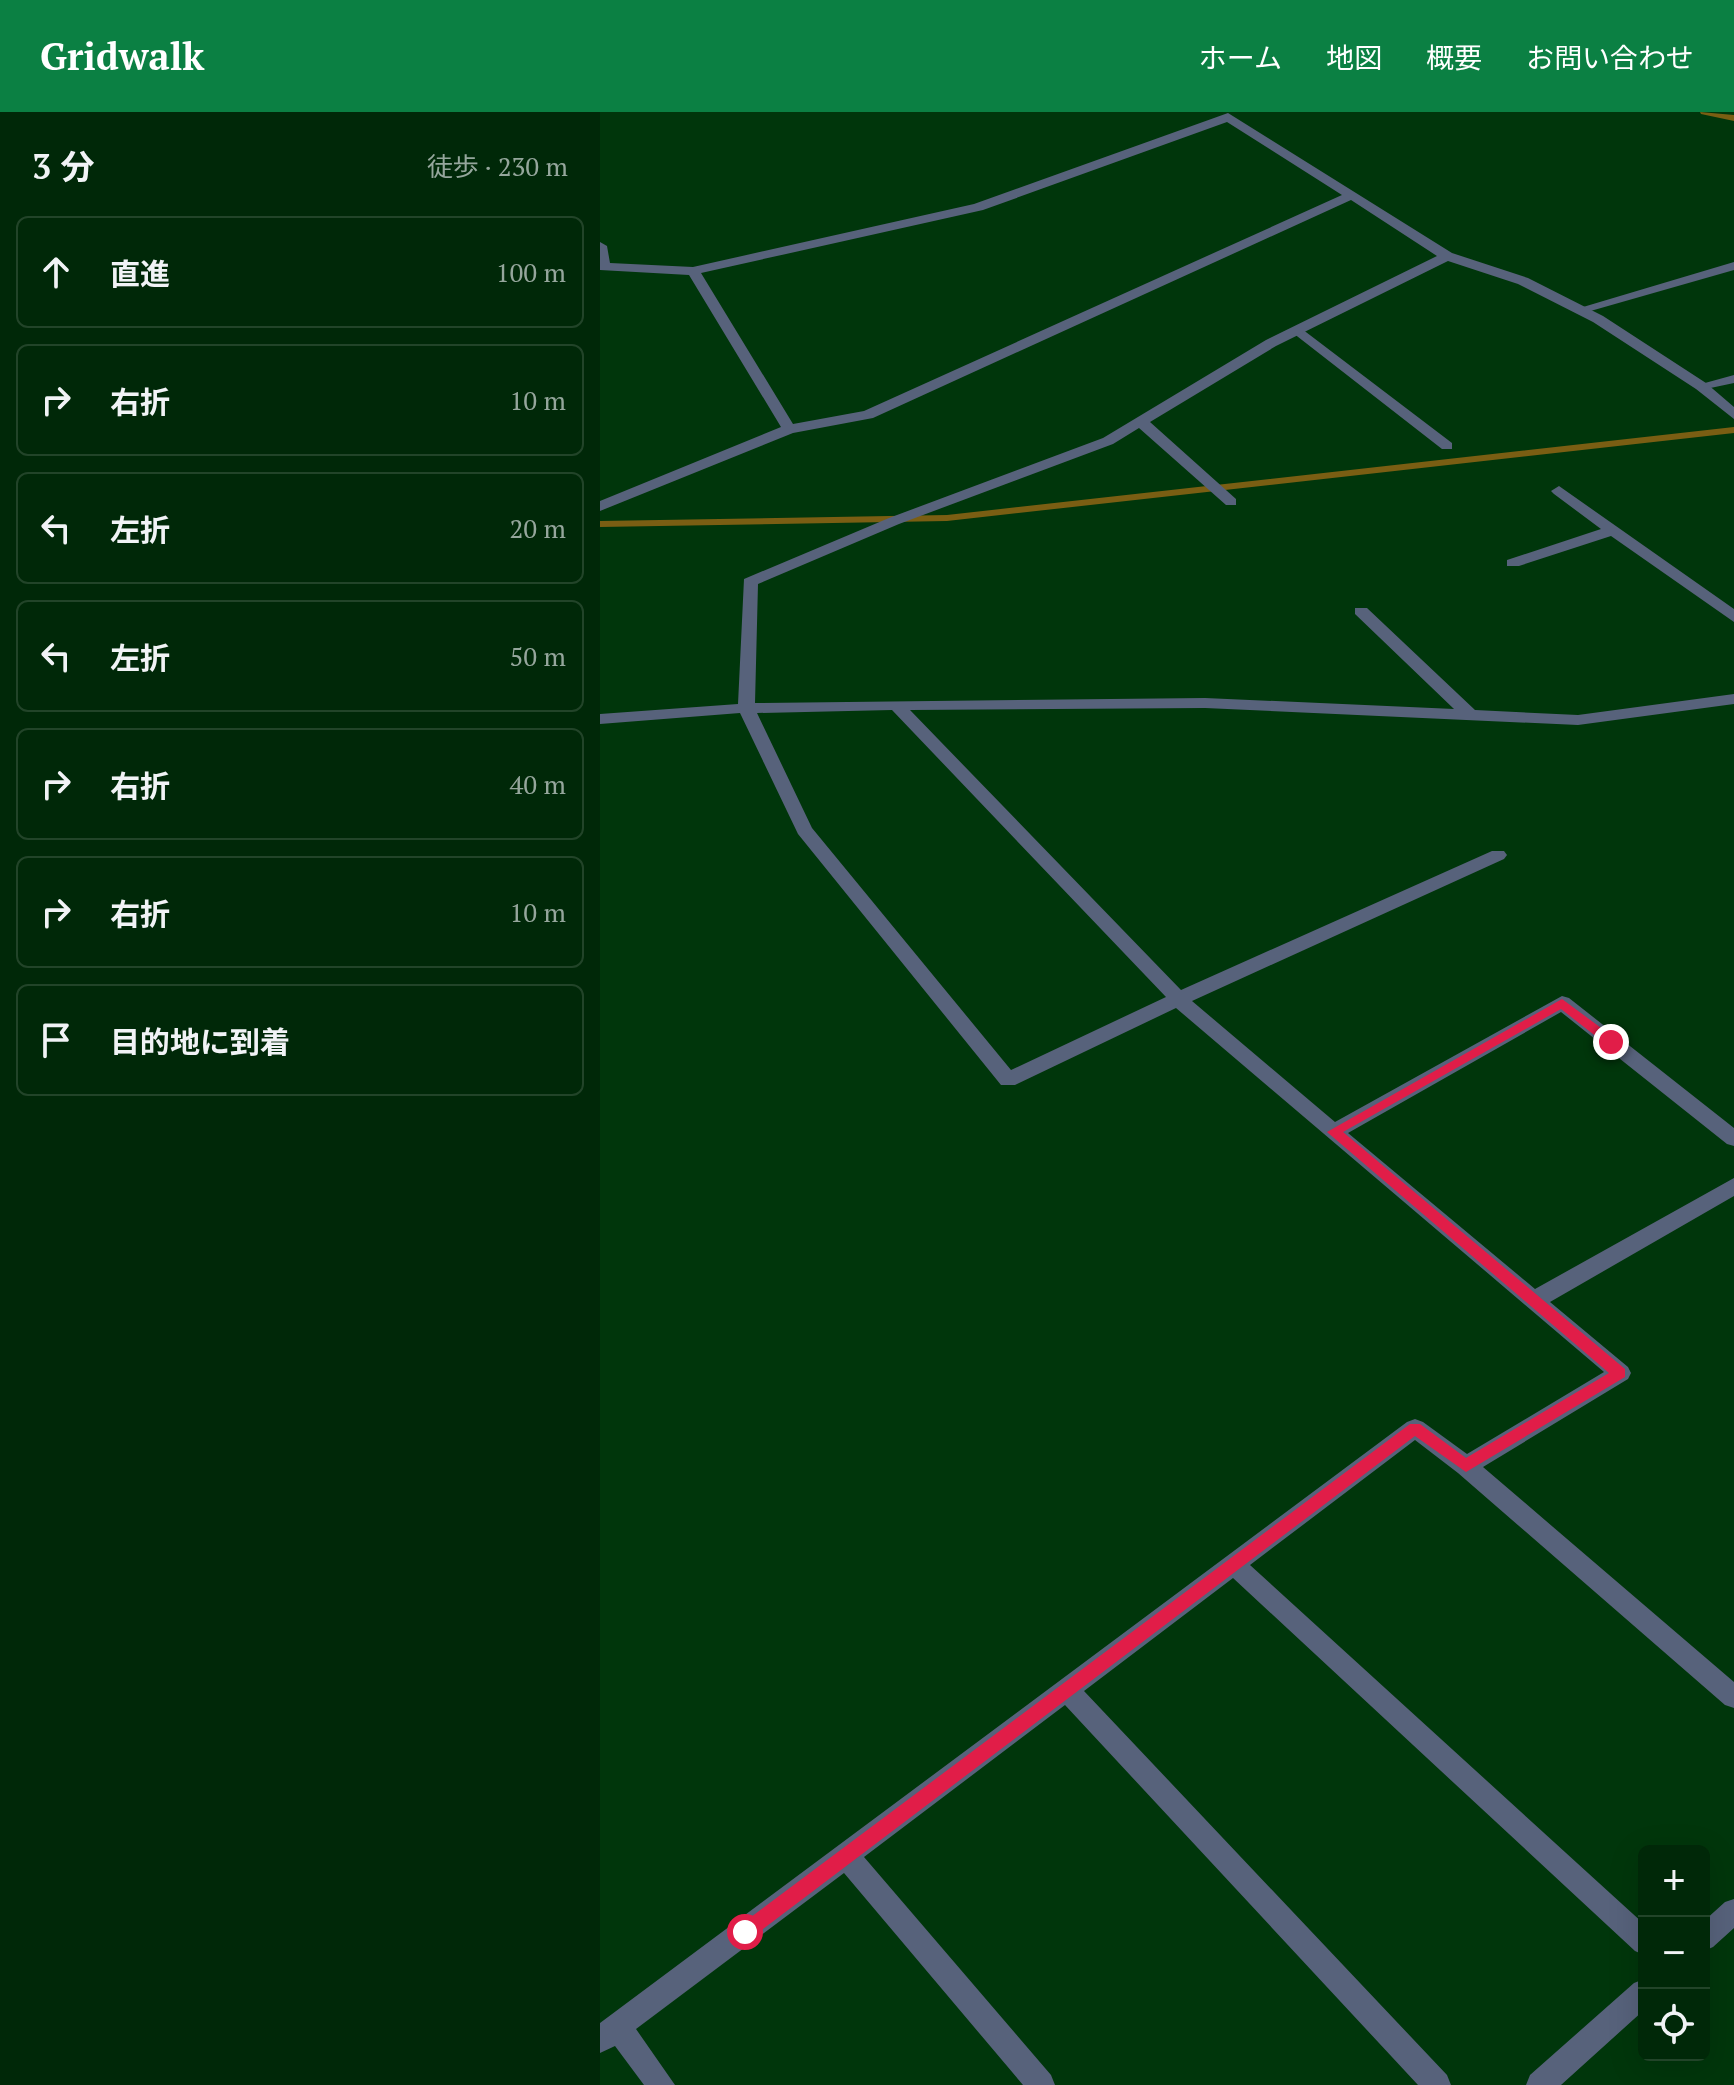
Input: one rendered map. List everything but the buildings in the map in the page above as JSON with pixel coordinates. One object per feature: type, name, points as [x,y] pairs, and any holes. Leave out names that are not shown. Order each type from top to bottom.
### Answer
[{"type":"street","points":[[600,246],[602,266],[693,271],[978,207],[1228,114],[1447,256],[1523,281],[1580,310],[1701,386],[1734,415]]},
{"type":"street","points":[[600,506],[789,429],[868,415],[1352,195]]},
{"type":"street","points":[[1447,256],[1298,330],[1108,441],[894,521],[750,582],[746,708],[804,830],[1008,1080],[1498,855]]},
{"type":"street","points":[[1580,310],[1734,266]]},
{"type":"street","points":[[693,271],[789,429]]},
{"type":"street","points":[[1298,330],[1447,446]]},
{"type":"street","points":[[1701,386],[1734,379]]},
{"type":"street","points":[[1141,422],[1231,502]]},
{"type":"street","points":[[1559,491],[1734,617]]},
{"type":"street","points":[[1513,563],[1612,530]]},
{"type":"street","points":[[1361,611],[1470,715]]},
{"type":"street","points":[[600,719],[746,708],[1205,703],[1578,720],[1734,699]]},
{"type":"street","points":[[896,705],[1179,999],[1620,1373],[1466,1466]]},
{"type":"street","points":[[1333,1132],[1562,1003],[1734,1139]]},
{"type":"street","points":[[1533,1301],[1734,1186]]},
{"type":"street","points":[[661,2085],[609,2033],[1415,1428],[1466,1466],[1734,1697]]},
{"type":"street","points":[[1234,1565],[1638,1936]]},
{"type":"street","points":[[1068,1691],[1437,2085]]},
{"type":"street","points":[[847,1857],[1041,2085]]},
{"type":"street","points":[[1710,1934],[1732,1918]]},
{"type":"street","points":[[1540,2085],[1638,1997]]},
{"type":"waterway","points":[[1704,112],[1734,118]]},
{"type":"waterway","points":[[600,524],[947,518],[1734,430]]},
{"type":"route","points":[[745,1932],[1415,1428],[1466,1466],[1620,1373],[1333,1132],[1562,1003],[1611,1042]]}]
